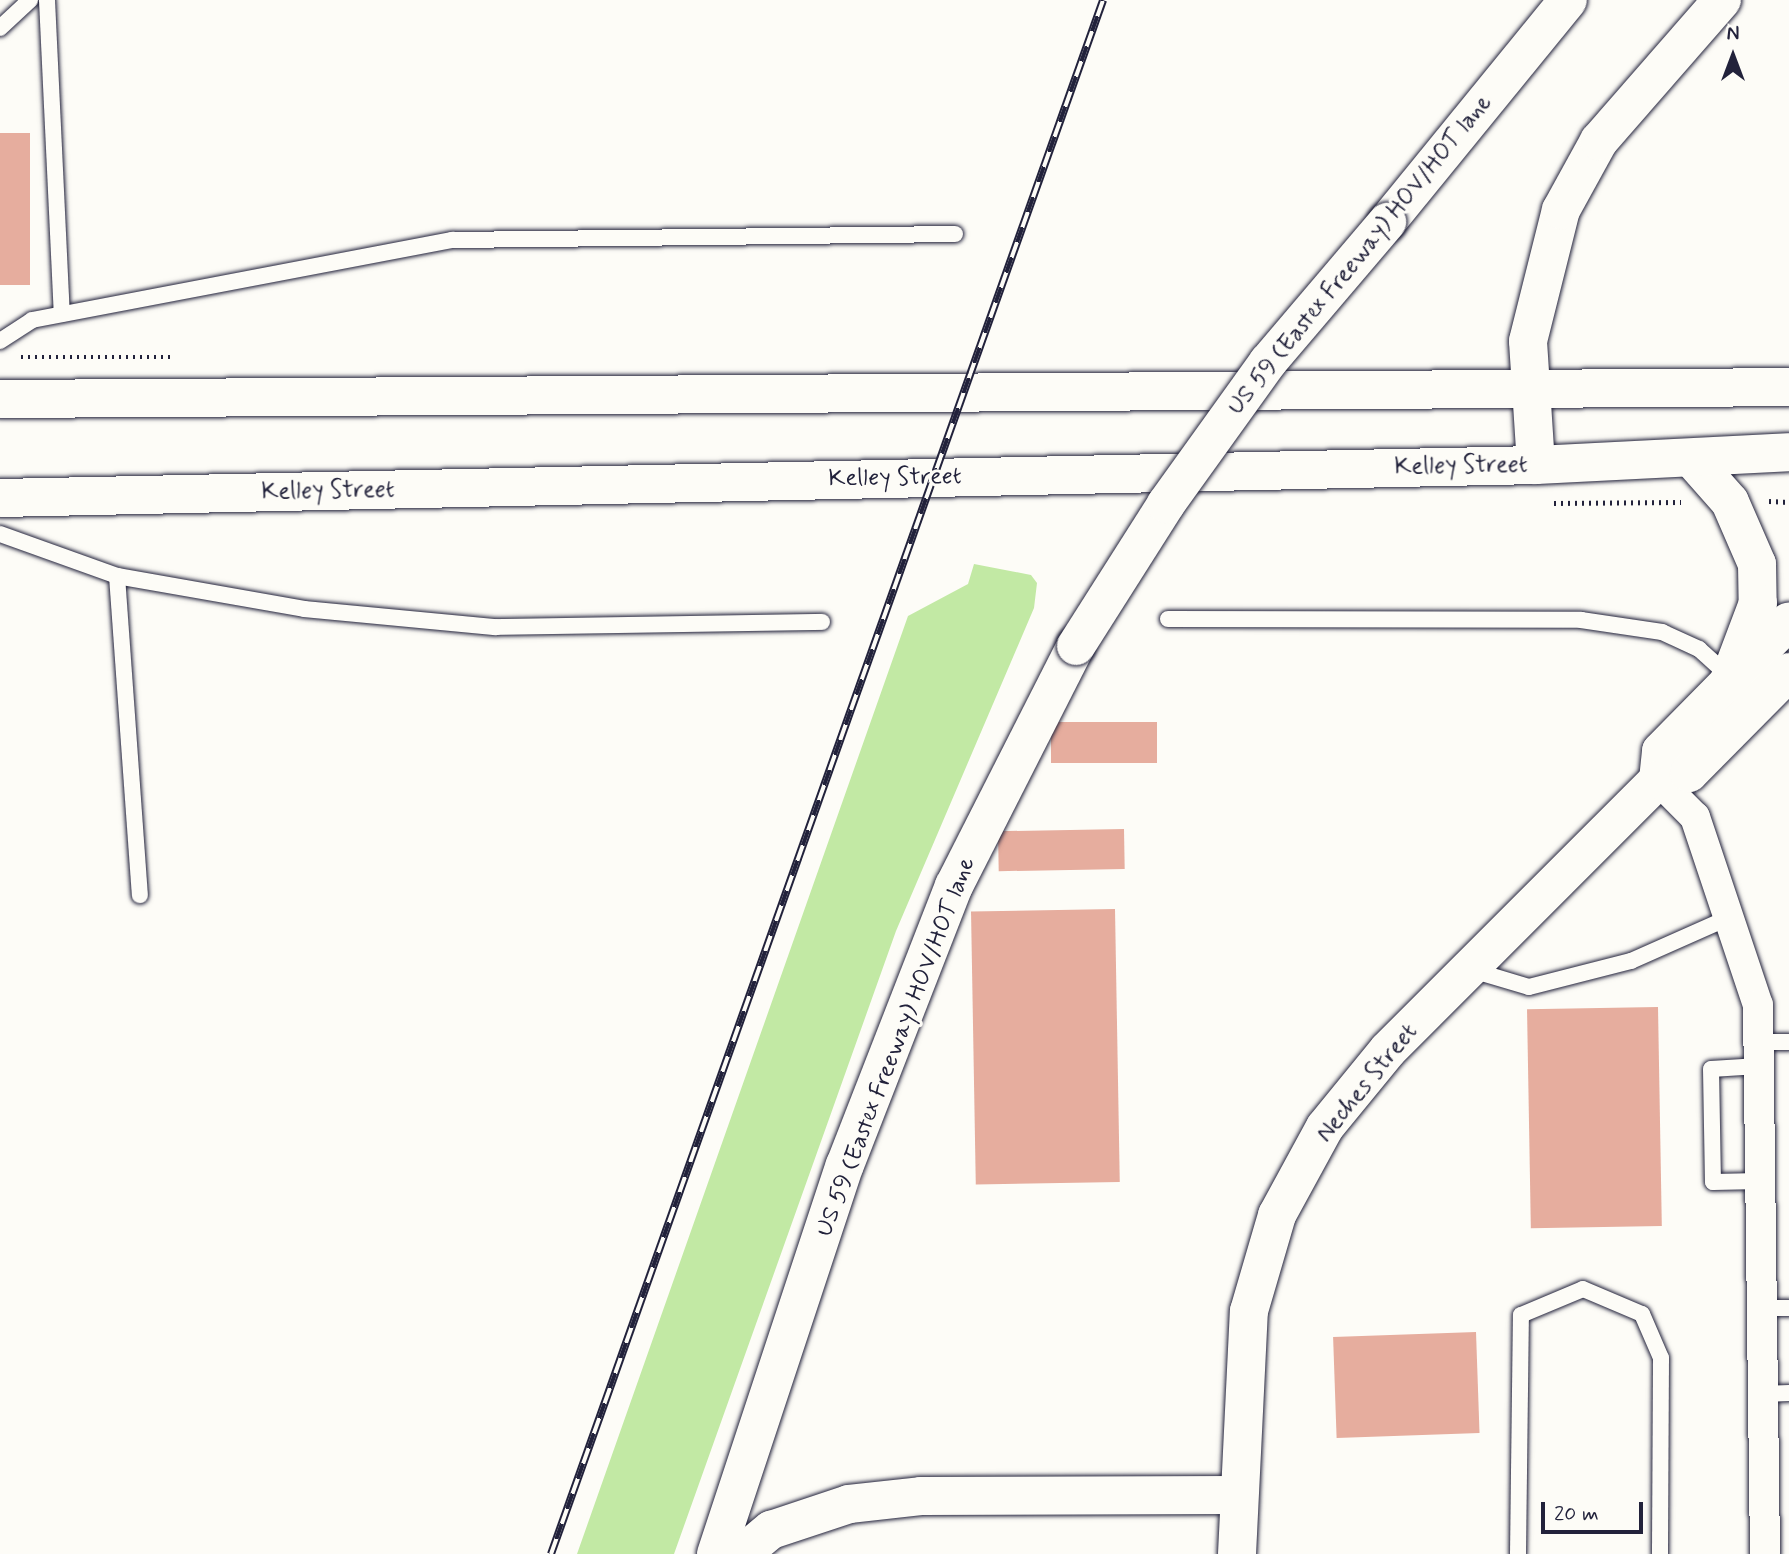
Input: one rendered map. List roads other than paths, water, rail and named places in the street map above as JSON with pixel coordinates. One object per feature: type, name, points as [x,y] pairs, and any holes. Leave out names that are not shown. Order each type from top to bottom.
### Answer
[{"type":"main road","name":"US 59 (Eastex Freeway) HOV/HOT lane","points":[[716,1554],[845,1165],[954,886],[1076,646],[1166,504],[1268,362],[1387,222],[1568,0]]},
{"type":"main road","points":[[1536,465],[1528,391],[1528,341],[1561,210],[1599,141],[1722,0]]},
{"type":"main road","points":[[0,399],[1528,391],[1788,386]]},
{"type":"main road","name":"Kelley Street","points":[[0,498],[1536,465],[1789,452]]},
{"type":"main road","points":[[1692,458],[1730,502],[1757,564],[1758,603],[1730,677]]},
{"type":"main road","points":[[1658,780],[1661,751],[1730,677],[1789,621]]},
{"type":"main road","name":"Neches Street","points":[[1237,1554],[1236,1495],[1249,1311],[1277,1216],[1325,1127],[1388,1050],[1658,780],[1689,773],[1789,672]]},
{"type":"main road","points":[[742,1554],[771,1530],[849,1504],[922,1496],[1236,1495]]},
{"type":"street","points":[[1658,780],[1695,817],[1758,1005],[1760,1181],[1775,1308],[1776,1394],[1765,1554]]},
{"type":"lane","points":[[0,28],[30,0]]},
{"type":"lane","points":[[47,0],[62,314]]},
{"type":"lane","points":[[0,341],[32,320],[453,240],[955,234]]},
{"type":"lane","points":[[0,534],[117,576],[304,610],[496,627],[821,622]]},
{"type":"lane","points":[[117,576],[141,895]]},
{"type":"lane","points":[[1168,619],[1581,620],[1662,632],[1699,649],[1730,677]]},
{"type":"lane","points":[[1469,969],[1529,987],[1631,961],[1728,918]]},
{"type":"lane","points":[[1760,1181],[1713,1182],[1711,1069],[1789,1041]]},
{"type":"lane","points":[[1518,1554],[1521,1315],[1584,1289],[1642,1314],[1661,1358],[1660,1554]]},
{"type":"railway","points":[[551,1554],[1103,0]]}]
